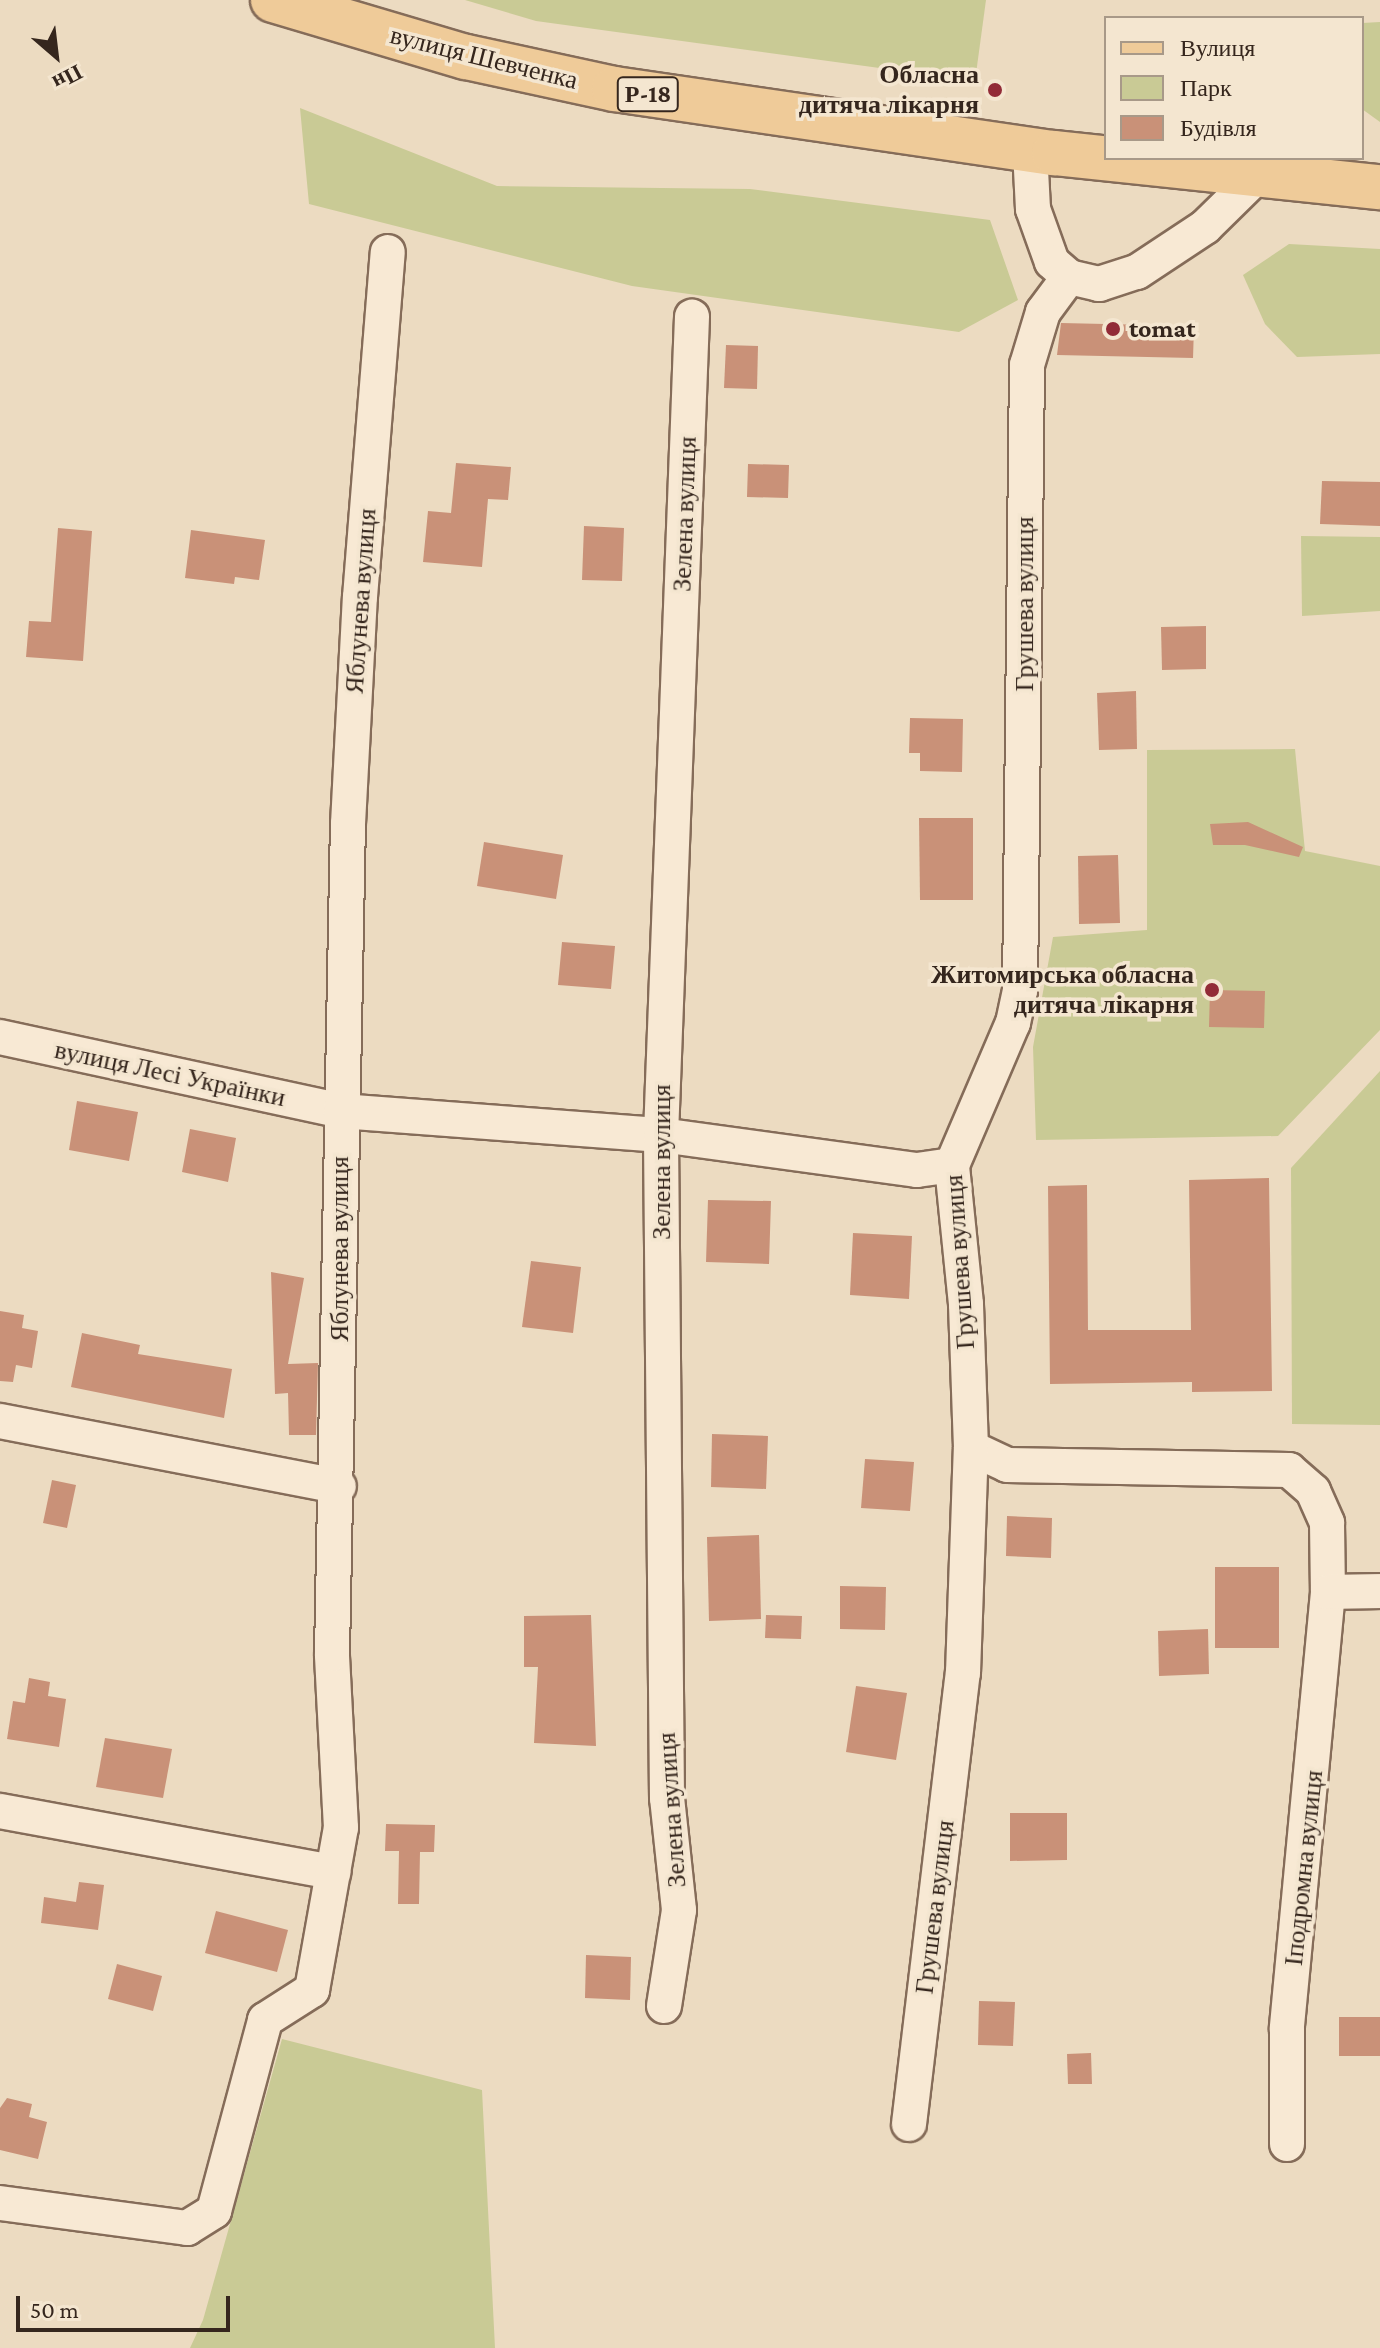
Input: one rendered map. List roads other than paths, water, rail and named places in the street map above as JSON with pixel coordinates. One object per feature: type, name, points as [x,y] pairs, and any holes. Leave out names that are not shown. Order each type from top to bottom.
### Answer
[{"type":"main road","name":"вулиця Шевченка","points":[[273,0],[319,7],[466,57],[614,89],[1030,150]]},
{"type":"main road","name":"Р-18","points":[[1030,150],[1104,158]]},
{"type":"main road","name":"Р-18","points":[[1117,160],[1380,187]]},
{"type":"street","points":[[1030,150],[1039,237],[1052,262],[1069,277],[1099,284],[1137,272],[1205,227],[1257,176]]},
{"type":"street","name":"Яблунева вулиця","points":[[0,2203],[187,2228],[214,2211],[265,2020],[312,1990],[341,1828],[332,1654],[339,1486],[341,1111],[360,597],[388,252]]},
{"type":"street","name":"Грушева вулиця","points":[[909,2124],[963,1673],[971,1448],[966,1304],[952,1165],[1013,1023],[1020,991],[1027,365],[1043,312],[1069,277]]},
{"type":"street","name":"Зелена вулиця","points":[[664,2006],[679,1910],[667,1798],[661,1135],[692,317]]},
{"type":"street","name":"вулиця Лесі Українки","points":[[0,1037],[341,1111],[661,1135],[917,1170],[952,1165]]},
{"type":"street","points":[[0,1421],[339,1486]]},
{"type":"street","name":"Іподромна вулиця","points":[[971,1448],[1007,1465],[1289,1470],[1313,1491],[1327,1523],[1328,1592],[1287,2029],[1287,2144]]},
{"type":"street","points":[[1328,1592],[1380,1591]]},
{"type":"street","points":[[0,1811],[333,1872]]},
{"type":"place","name":"Обласна дитяча лікарня","points":[[995,90]]},
{"type":"place","name":"tomat","points":[[1113,329]]},
{"type":"place","name":"Житомирська обласна дитяча лікарня","points":[[1212,990]]}]
